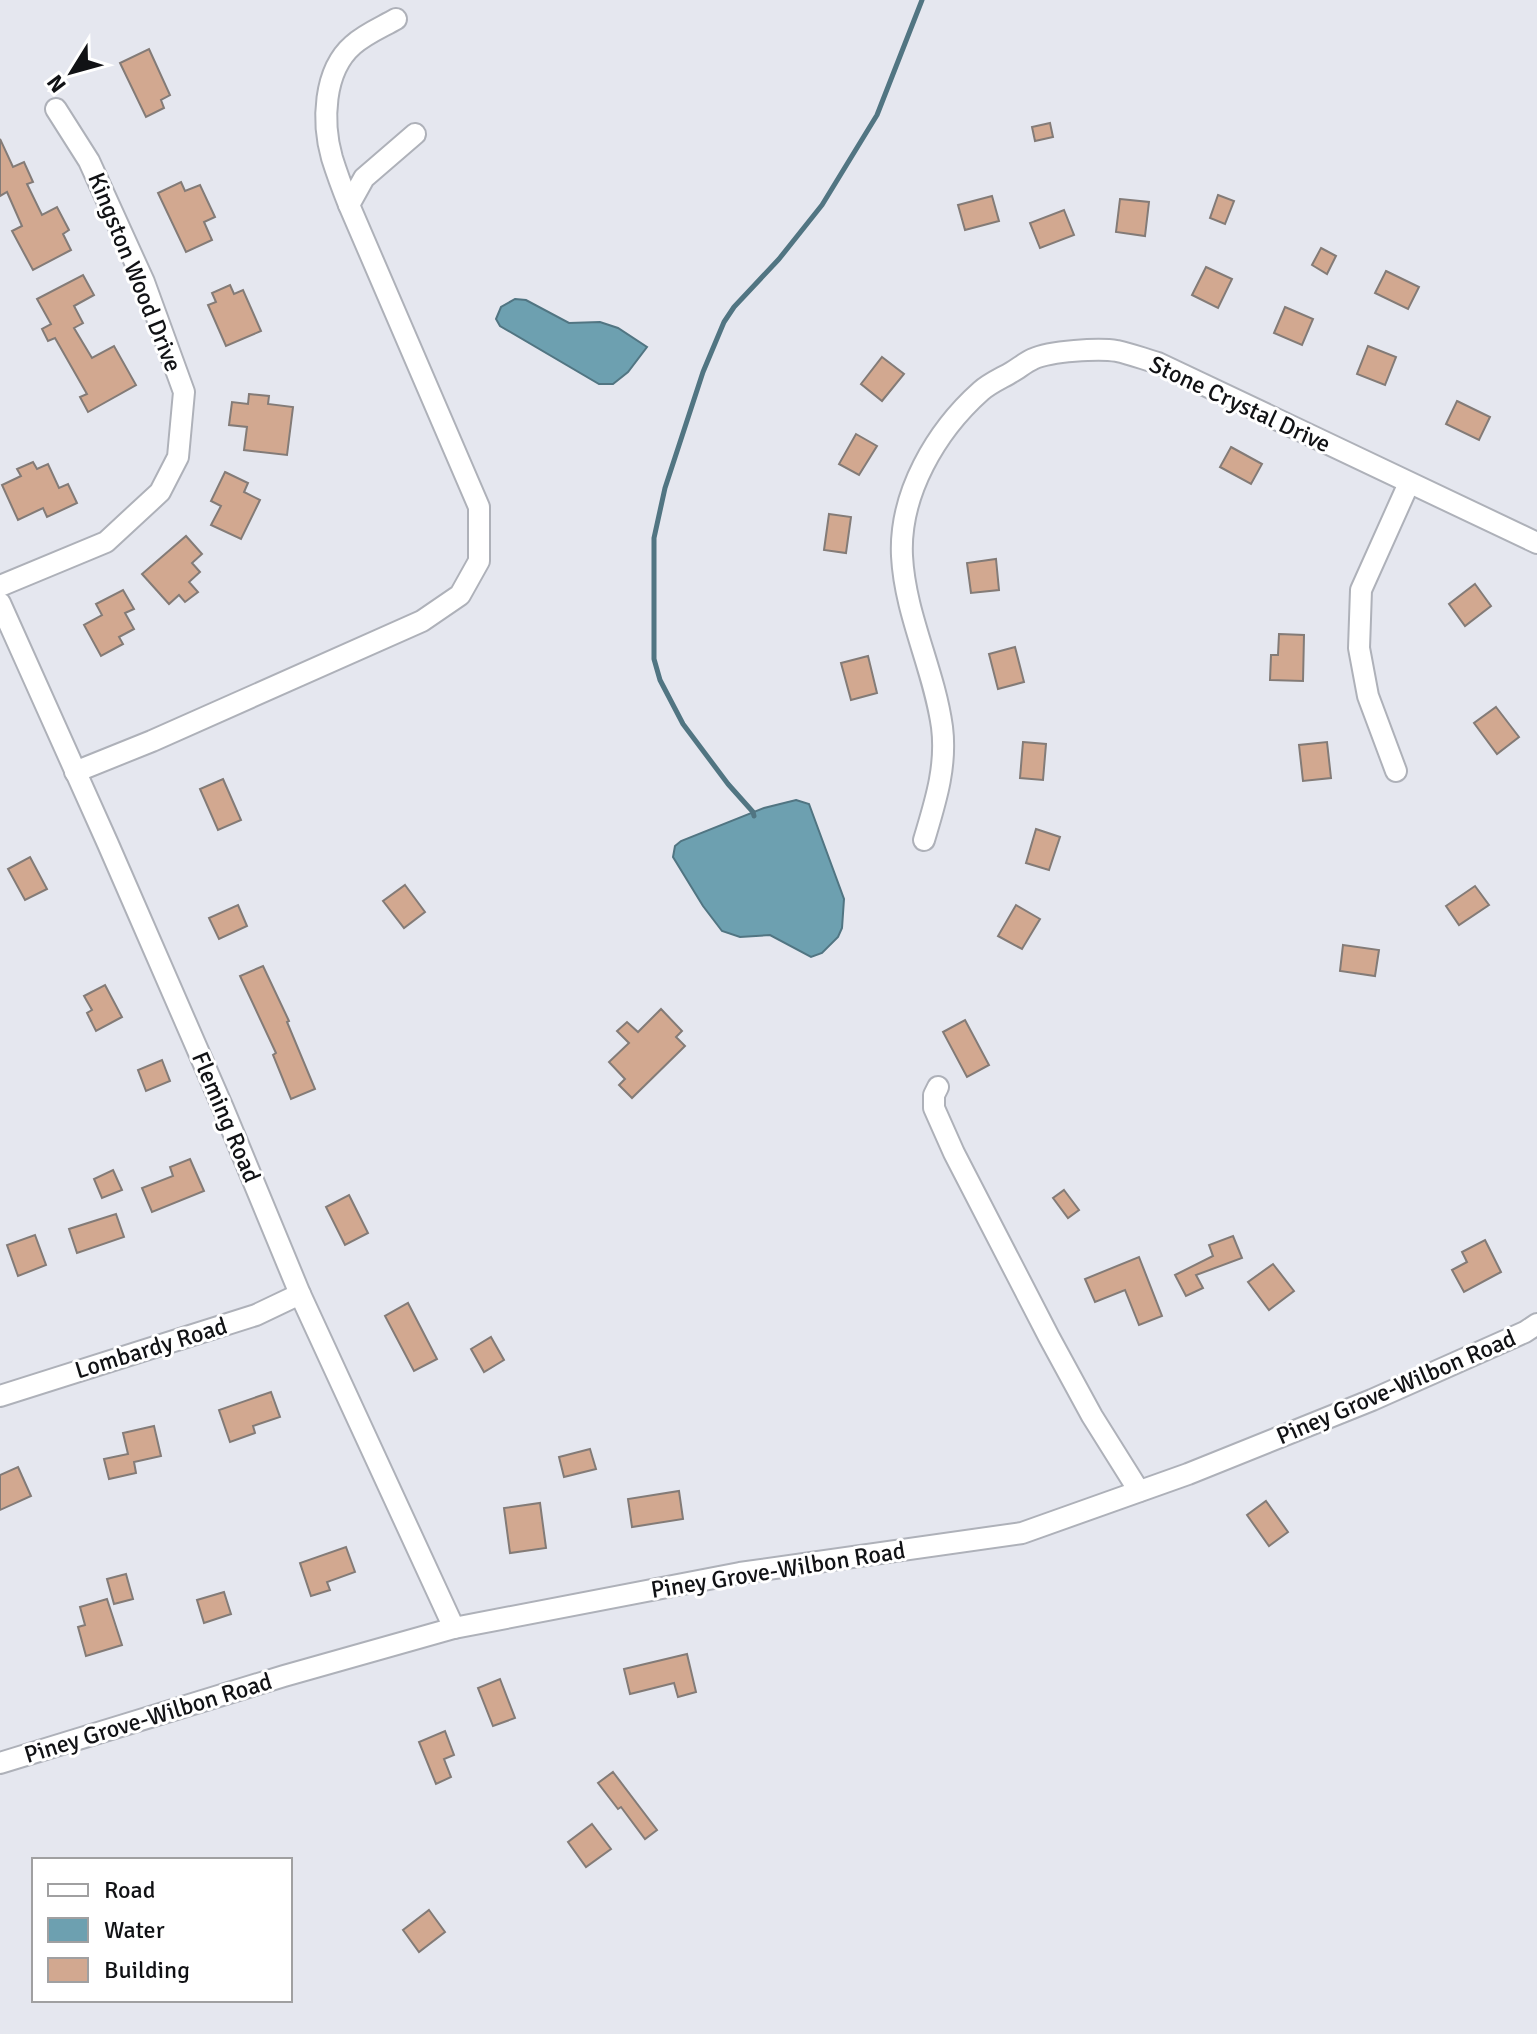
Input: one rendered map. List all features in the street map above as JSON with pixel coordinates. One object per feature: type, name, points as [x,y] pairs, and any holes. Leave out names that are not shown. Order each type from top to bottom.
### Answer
[{"type":"street","points":[[75,772],[422,621],[460,595],[479,561],[479,507],[349,205],[331,155],[328,96],[341,58],[352,46],[396,19]]},
{"type":"street","name":"Kingston Wood Drive","points":[[0,586],[106,542],[160,492],[178,457],[184,392],[144,282],[89,161],[56,109]]},
{"type":"street","points":[[349,205],[364,178],[415,134]]},
{"type":"street","name":"Stone Crystal Drive","points":[[924,840],[942,777],[942,728],[908,602],[902,554],[906,514],[919,473],[934,444],[952,421],[983,389],[1033,358],[1066,352],[1114,351],[1158,363],[1537,543]]},
{"type":"street","points":[[1396,771],[1368,696],[1359,648],[1361,590],[1409,483]]},
{"type":"street","name":"Fleming Road","points":[[0,603],[210,1079],[300,1294],[454,1628]]},
{"type":"street","points":[[938,1087],[934,1095],[934,1108],[954,1153],[1092,1416],[1139,1491]]},
{"type":"street","name":"Lombardy Road","points":[[0,1396],[256,1315],[300,1294]]},
{"type":"street","name":"Piney Grove-Wilbon Road","points":[[0,1763],[284,1676],[454,1628],[740,1573],[1022,1533],[1188,1474],[1372,1400],[1537,1324]]},
{"type":"water","points":[[515,299],[526,300],[569,323],[600,322],[618,328],[647,347],[628,372],[613,384],[599,384],[500,326],[496,319],[501,307]]},
{"type":"water","points":[[796,800],[809,804],[844,899],[842,928],[838,937],[822,953],[811,957],[770,935],[740,937],[722,931],[673,857],[675,846],[681,841],[764,808]]},
{"type":"building","points":[[149,49],[170,95],[161,100],[164,108],[146,117],[120,63]]},
{"type":"building","points":[[1050,123],[1053,137],[1035,141],[1032,127]]},
{"type":"building","points":[[0,139],[13,167],[24,162],[33,182],[27,184],[42,215],[57,207],[69,230],[63,234],[71,250],[33,270],[12,231],[22,226],[7,192],[0,196]]},
{"type":"building","points":[[181,182],[185,191],[200,185],[215,217],[204,222],[212,240],[186,252],[158,193]]},
{"type":"building","points":[[1218,195],[1234,201],[1225,224],[1210,218]]},
{"type":"building","points":[[992,196],[999,221],[965,230],[958,205]]},
{"type":"building","points":[[1120,199],[1149,202],[1145,236],[1116,232]]},
{"type":"building","points":[[1064,210],[1074,235],[1040,248],[1030,223]]},
{"type":"building","points":[[1321,248],[1336,256],[1327,274],[1312,265]]},
{"type":"building","points":[[1206,267],[1232,279],[1218,308],[1192,295]]},
{"type":"building","points":[[1386,271],[1419,287],[1408,309],[1375,293]]},
{"type":"building","points":[[83,275],[94,295],[74,306],[83,323],[74,328],[92,358],[114,346],[136,385],[88,412],[80,397],[87,394],[55,338],[48,341],[42,329],[51,324],[37,299]]},
{"type":"building","points":[[230,285],[234,294],[243,290],[261,331],[226,346],[208,305],[216,302],[212,293]]},
{"type":"building","points":[[1285,307],[1313,319],[1302,345],[1274,333]]},
{"type":"building","points":[[1368,346],[1396,357],[1385,385],[1357,374]]},
{"type":"building","points":[[882,357],[904,374],[882,401],[861,384]]},
{"type":"building","points":[[249,394],[269,396],[268,404],[293,407],[287,455],[244,450],[247,427],[229,425],[232,402],[248,404]]},
{"type":"building","points":[[1457,401],[1490,417],[1479,440],[1446,424]]},
{"type":"building","points":[[856,434],[877,446],[859,475],[839,464]]},
{"type":"building","points":[[1231,447],[1262,464],[1251,484],[1220,467]]},
{"type":"building","points":[[33,462],[37,469],[48,464],[59,488],[68,484],[77,503],[47,517],[43,508],[18,520],[2,485],[21,476],[17,469]]},
{"type":"building","points":[[225,472],[248,483],[244,492],[260,500],[241,539],[211,525],[221,506],[211,501]]},
{"type":"building","points":[[829,514],[851,517],[846,553],[824,550]]},
{"type":"building","points":[[186,536],[202,554],[192,563],[200,572],[189,582],[198,592],[185,602],[179,595],[169,604],[142,574]]},
{"type":"building","points":[[996,559],[999,590],[971,593],[967,563]]},
{"type":"building","points":[[1475,584],[1491,606],[1465,626],[1449,604]]},
{"type":"building","points":[[123,590],[134,609],[125,613],[134,629],[119,637],[123,644],[101,656],[84,625],[102,615],[96,604]]},
{"type":"building","points":[[1279,634],[1304,635],[1303,681],[1270,680],[1271,655],[1278,655]]},
{"type":"building","points":[[1015,647],[1024,682],[998,689],[989,654]]},
{"type":"building","points":[[868,656],[877,693],[851,700],[841,663]]},
{"type":"building","points":[[1496,707],[1519,737],[1497,754],[1474,723]]},
{"type":"building","points":[[1023,742],[1046,744],[1043,780],[1020,778]]},
{"type":"building","points":[[1327,742],[1331,778],[1303,781],[1299,745]]},
{"type":"building","points":[[223,779],[241,820],[218,830],[200,789]]},
{"type":"building","points":[[1036,829],[1060,837],[1049,870],[1026,863]]},
{"type":"building","points":[[30,857],[47,889],[25,900],[8,869]]},
{"type":"building","points":[[405,885],[425,912],[404,928],[383,901]]},
{"type":"building","points":[[1475,886],[1489,905],[1459,925],[1446,906]]},
{"type":"building","points":[[238,905],[247,926],[219,939],[209,918]]},
{"type":"building","points":[[1016,905],[1040,919],[1022,949],[998,936]]},
{"type":"building","points":[[1343,945],[1379,950],[1375,976],[1340,971]]},
{"type":"building","points":[[263,966],[289,1021],[315,1089],[291,1099],[273,1055],[276,1053],[240,976]]},
{"type":"building","points":[[105,985],[122,1017],[96,1031],[87,1013],[92,1010],[84,996]]},
{"type":"building","points":[[661,1009],[682,1031],[676,1037],[685,1046],[632,1098],[619,1085],[625,1079],[609,1062],[629,1043],[617,1031],[627,1022],[638,1032]]},
{"type":"building","points":[[965,1020],[989,1065],[967,1077],[943,1032]]},
{"type":"building","points":[[162,1060],[170,1081],[146,1091],[138,1070]]},
{"type":"building","points":[[190,1159],[204,1191],[152,1212],[142,1188],[173,1176],[170,1167]]},
{"type":"building","points":[[113,1170],[122,1190],[102,1198],[94,1179]]},
{"type":"building","points":[[1064,1190],[1079,1210],[1068,1218],[1053,1198]]},
{"type":"building","points":[[349,1195],[368,1233],[345,1245],[326,1207]]},
{"type":"building","points":[[116,1214],[124,1237],[77,1253],[69,1229]]},
{"type":"building","points":[[35,1235],[46,1265],[18,1276],[7,1245]]},
{"type":"building","points":[[1233,1236],[1242,1258],[1196,1275],[1203,1288],[1186,1296],[1175,1275],[1213,1256],[1209,1245]]},
{"type":"building","points":[[1485,1240],[1501,1272],[1464,1292],[1452,1270],[1467,1262],[1462,1252]]},
{"type":"building","points":[[1139,1257],[1162,1316],[1139,1325],[1125,1290],[1095,1302],[1085,1279]]},
{"type":"building","points":[[1273,1264],[1294,1291],[1269,1310],[1248,1282]]},
{"type":"building","points":[[408,1303],[437,1359],[414,1371],[385,1316]]},
{"type":"building","points":[[491,1337],[504,1360],[484,1372],[471,1349]]},
{"type":"building","points":[[271,1392],[280,1417],[253,1426],[255,1433],[230,1442],[219,1410]]},
{"type":"building","points":[[154,1426],[161,1456],[134,1462],[136,1473],[109,1479],[104,1459],[128,1454],[123,1433]]},
{"type":"building","points":[[590,1449],[596,1469],[564,1477],[559,1457]]},
{"type":"building","points":[[18,1467],[31,1496],[0,1510],[0,1475]]},
{"type":"building","points":[[679,1491],[683,1519],[632,1527],[628,1499]]},
{"type":"building","points":[[1266,1501],[1288,1532],[1269,1546],[1247,1515]]},
{"type":"building","points":[[540,1503],[546,1548],[510,1553],[504,1508]]},
{"type":"building","points":[[346,1547],[355,1572],[327,1582],[330,1590],[311,1596],[300,1563]]},
{"type":"building","points":[[126,1574],[133,1599],[114,1604],[107,1579]]},
{"type":"building","points":[[224,1592],[231,1614],[204,1623],[197,1600]]},
{"type":"building","points":[[107,1599],[122,1645],[86,1656],[78,1627],[85,1625],[80,1607]]},
{"type":"building","points":[[687,1654],[696,1692],[678,1697],[674,1683],[630,1694],[624,1669]]},
{"type":"building","points":[[500,1679],[515,1718],[493,1726],[478,1688]]},
{"type":"building","points":[[445,1731],[454,1755],[444,1759],[451,1777],[436,1784],[419,1742]]},
{"type":"building","points":[[613,1772],[657,1830],[645,1839],[598,1783]]},
{"type":"building","points":[[592,1824],[611,1849],[586,1867],[568,1842]]},
{"type":"building","points":[[429,1910],[445,1932],[419,1952],[403,1930]]},
{"type":"waterway","points":[[754,816],[683,724],[660,680],[654,659],[654,538],[665,488],[703,372],[724,322],[822,205],[877,115],[922,0]]}]
